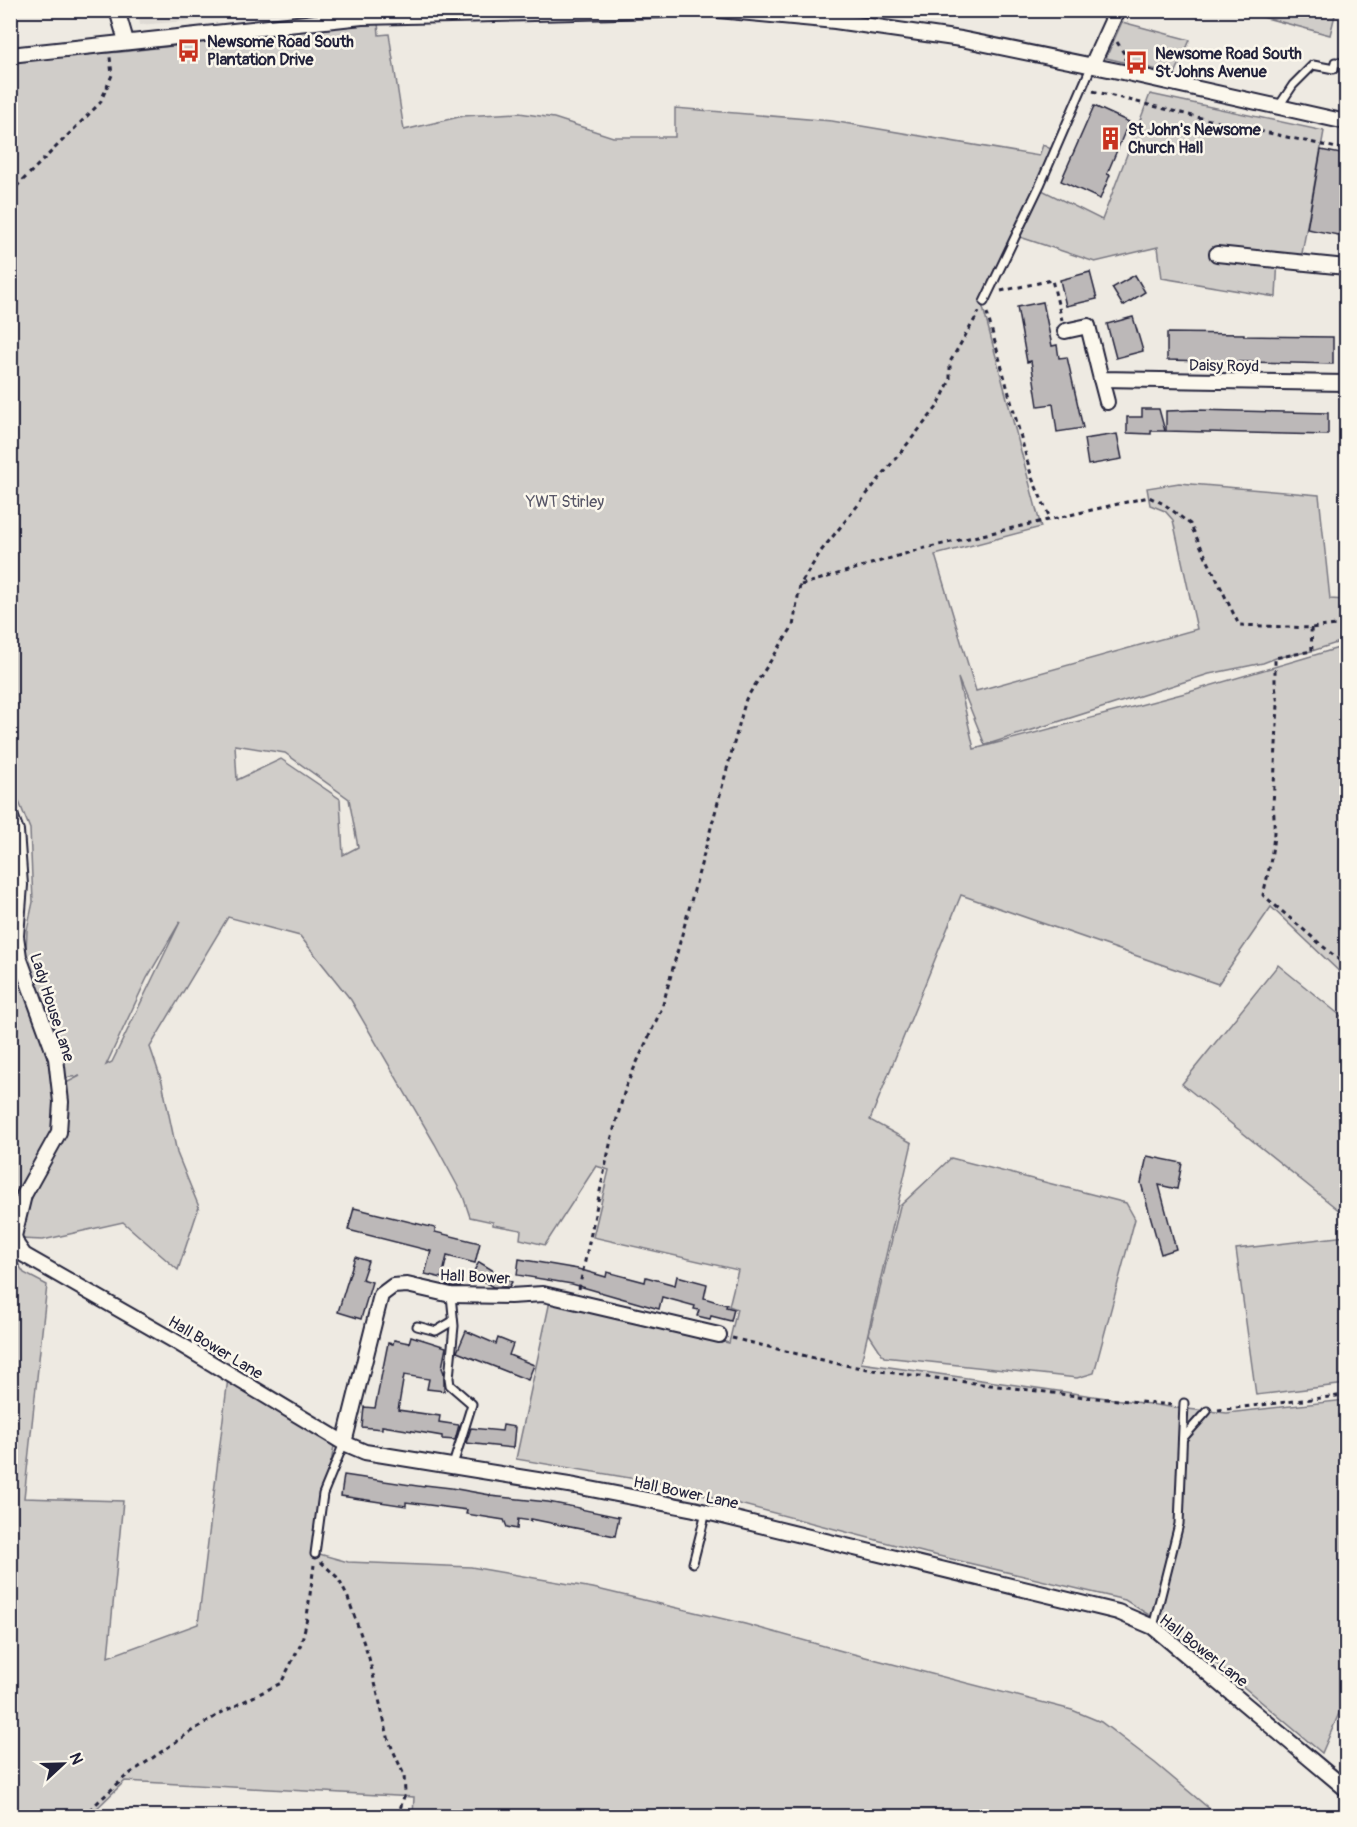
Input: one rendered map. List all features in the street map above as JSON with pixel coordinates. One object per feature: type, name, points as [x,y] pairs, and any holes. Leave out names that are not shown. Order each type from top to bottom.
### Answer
[{"type":"street","points":[[117,10],[126,41]]},
{"type":"street","points":[[10,55],[362,17],[663,10]]},
{"type":"street","points":[[718,10],[835,21],[961,39],[1092,65],[1347,122]]},
{"type":"street","points":[[1092,65],[1117,10]]},
{"type":"street","points":[[1217,254],[1347,267]]},
{"type":"street","points":[[1065,331],[1088,326],[1107,402]]},
{"type":"street","name":"Daisy Royd","points":[[1101,379],[1347,383]]},
{"type":"street","name":"Lady House Lane","points":[[10,815],[16,831],[20,885],[16,936],[18,957],[56,1058],[61,1102],[59,1132],[24,1195],[14,1236]]},
{"type":"street","name":"Hall Bower Lane","points":[[14,1236],[24,1255],[178,1343],[344,1443],[365,1452],[575,1486],[706,1512],[1118,1612],[1153,1627],[1347,1789]]},
{"type":"street","name":"Hall Bower","points":[[344,1443],[381,1295],[393,1286],[407,1285],[451,1295],[543,1294],[718,1335]]},
{"type":"lane","points":[[1279,106],[1293,86],[1313,65],[1334,69],[1335,62],[1347,64]]},
{"type":"lane","points":[[984,302],[1040,185],[1092,65]]},
{"type":"lane","points":[[451,1295],[453,1321],[448,1378],[450,1385],[472,1404],[453,1465]]},
{"type":"lane","points":[[417,1326],[436,1331],[453,1321]]},
{"type":"lane","points":[[1153,1627],[1179,1524],[1184,1405]]},
{"type":"lane","points":[[1183,1438],[1208,1411]]},
{"type":"lane","points":[[315,1554],[323,1494],[344,1443]]},
{"type":"lane","points":[[693,1563],[706,1512]]},
{"type":"path","points":[[1106,34],[1120,44],[1125,55],[1123,72]]},
{"type":"path","points":[[10,193],[100,104],[112,75],[108,43]]},
{"type":"path","points":[[1093,91],[1205,119],[1347,150]]},
{"type":"path","points":[[988,294],[1052,280],[1065,331]]},
{"type":"path","points":[[984,302],[1032,478],[1051,519]]},
{"type":"path","points":[[577,1301],[611,1140],[626,1086],[662,1008],[746,699],[793,626],[800,585],[820,551],[938,406],[950,380],[950,362],[984,302]]},
{"type":"path","points":[[800,585],[921,549],[1149,497],[1164,504],[1190,524],[1239,625],[1311,628],[1347,624]]},
{"type":"path","points":[[1311,628],[1312,651],[1275,658],[1275,686],[1278,704],[1273,806],[1275,822],[1270,864],[1263,895],[1347,966]]},
{"type":"path","points":[[718,1335],[838,1364],[879,1371],[1085,1397],[1184,1405]]},
{"type":"path","points":[[1208,1411],[1347,1395]]},
{"type":"path","points":[[83,1816],[125,1777],[190,1732],[221,1713],[281,1683],[301,1644],[306,1624],[315,1554]]},
{"type":"path","points":[[315,1554],[338,1578],[348,1598],[369,1658],[389,1741],[404,1774],[405,1793],[398,1816]]},
{"type":"shaded area","points":[[138,10],[298,10],[298,11],[140,25]]},
{"type":"green space","points":[[1240,11],[1336,11],[1330,35]]},
{"type":"green space","name":"YWT Stirley","points":[[378,22],[379,35],[389,34],[404,130],[463,116],[519,113],[554,118],[613,137],[675,137],[675,108],[832,121],[1039,156],[1043,145],[1053,150],[981,300],[1041,527],[935,555],[976,691],[1197,629],[1173,520],[1165,511],[1150,505],[1147,488],[1179,483],[1319,495],[1330,599],[1346,600],[1346,640],[1312,651],[1209,674],[985,745],[958,678],[974,749],[1189,692],[1342,647],[1346,657],[1346,978],[1271,907],[1218,984],[961,895],[870,1120],[912,1143],[861,1363],[1177,1408],[1227,1413],[1346,1400],[1346,1697],[1322,1753],[1183,1636],[1125,1600],[926,1553],[660,1483],[516,1459],[550,1301],[729,1343],[737,1309],[729,1306],[738,1270],[593,1237],[609,1170],[596,1166],[545,1245],[520,1239],[521,1230],[493,1225],[493,1222],[470,1217],[463,1196],[435,1144],[351,1000],[300,936],[228,917],[150,1047],[162,1082],[177,1153],[199,1207],[178,1270],[123,1222],[43,1240],[20,1239],[31,1199],[66,1134],[64,1084],[80,1076],[63,1078],[26,952],[27,930],[33,902],[30,829],[11,782],[11,59],[121,52]],"holes":[[[235,745],[285,753],[349,799],[358,847],[343,855],[340,799],[281,759],[237,780]],[[180,922],[112,1062],[106,1065],[147,978]]]},
{"type":"green space","points":[[1122,22],[1190,40],[1175,74],[1106,58]]},
{"type":"green space","points":[[1150,94],[1324,131],[1301,259],[1278,257],[1276,297],[1162,278],[1158,247],[1095,262],[1020,237],[1042,190],[1102,220]]},
{"type":"green space","points":[[10,942],[49,1057],[54,1103],[49,1135],[16,1200],[11,1222]]},
{"type":"green space","points":[[1278,965],[1346,1020],[1346,1216],[1182,1084]]},
{"type":"green space","points":[[951,1158],[1126,1203],[1135,1219],[1094,1373],[1077,1378],[884,1357],[869,1334],[900,1206]]},
{"type":"green space","points":[[1346,1236],[1346,1384],[1256,1395],[1236,1249]]},
{"type":"green space","points":[[10,1251],[24,1273],[47,1285],[24,1498],[123,1501],[108,1657],[198,1624],[228,1378],[334,1446],[320,1498],[312,1552],[348,1562],[471,1567],[593,1588],[745,1624],[1072,1710],[1101,1722],[1155,1763],[1218,1816],[413,1816],[414,1797],[125,1781],[89,1816],[11,1816]]},
{"type":"building","name":"St John's Newsome Church Hall","points":[[1094,106],[1129,122],[1107,174],[1110,175],[1100,199],[1061,181]]},
{"type":"building","points":[[1321,150],[1346,155],[1347,219],[1343,236],[1307,229]]},
{"type":"building","points":[[1090,272],[1097,299],[1066,306],[1060,280]]},
{"type":"building","points":[[1135,275],[1145,292],[1123,306],[1112,288]]},
{"type":"building","points":[[1043,302],[1052,346],[1057,345],[1059,358],[1067,357],[1083,428],[1057,432],[1053,404],[1038,406],[1031,361],[1027,362],[1017,307]]},
{"type":"building","points":[[1133,317],[1143,351],[1116,358],[1107,324]]},
{"type":"building","points":[[1167,333],[1333,337],[1333,364],[1167,360]]},
{"type":"building","points":[[1142,409],[1159,409],[1165,431],[1151,431],[1151,434],[1127,433],[1127,417],[1142,417]]},
{"type":"building","points":[[1166,411],[1328,413],[1328,435],[1166,431]]},
{"type":"building","points":[[1117,434],[1122,459],[1088,465],[1084,439]]},
{"type":"building","points":[[1147,1156],[1182,1163],[1177,1189],[1159,1185],[1176,1249],[1161,1254],[1141,1183]]},
{"type":"building","points":[[354,1208],[435,1228],[435,1232],[480,1243],[475,1263],[447,1256],[442,1278],[425,1274],[431,1251],[348,1230]]},
{"type":"building","points":[[355,1257],[368,1261],[362,1279],[372,1282],[361,1319],[338,1312]]},
{"type":"building","points":[[519,1259],[578,1269],[606,1277],[607,1272],[645,1282],[646,1277],[675,1285],[677,1276],[707,1284],[704,1298],[734,1309],[731,1321],[711,1316],[710,1319],[697,1316],[699,1310],[694,1309],[695,1306],[662,1297],[659,1309],[572,1284],[517,1275]]},
{"type":"building","points":[[479,1262],[512,1282],[509,1287],[493,1287],[472,1274]]},
{"type":"building","points":[[466,1331],[496,1344],[498,1338],[513,1344],[509,1355],[534,1365],[528,1380],[457,1352]]},
{"type":"building","points":[[411,1336],[446,1347],[442,1368],[444,1391],[427,1389],[429,1379],[404,1375],[398,1410],[440,1416],[439,1422],[459,1425],[455,1440],[382,1426],[382,1429],[362,1427],[364,1407],[375,1408],[388,1343],[393,1344],[394,1340],[409,1343]]},
{"type":"building","points":[[503,1425],[515,1427],[513,1448],[466,1443],[471,1428],[502,1431]]},
{"type":"building","points":[[344,1475],[548,1502],[619,1517],[615,1536],[531,1519],[531,1521],[518,1519],[517,1529],[507,1527],[504,1520],[466,1514],[467,1510],[406,1502],[406,1506],[341,1496]]},
{"type":"place","name":"Newsome Road South Plantation Drive","points":[[189,50]]},
{"type":"place","name":"Newsome Road South St Johns Avenue","points":[[1137,62]]},
{"type":"place","name":"St John's Newsome Church Hall","points":[[1110,138]]}]
